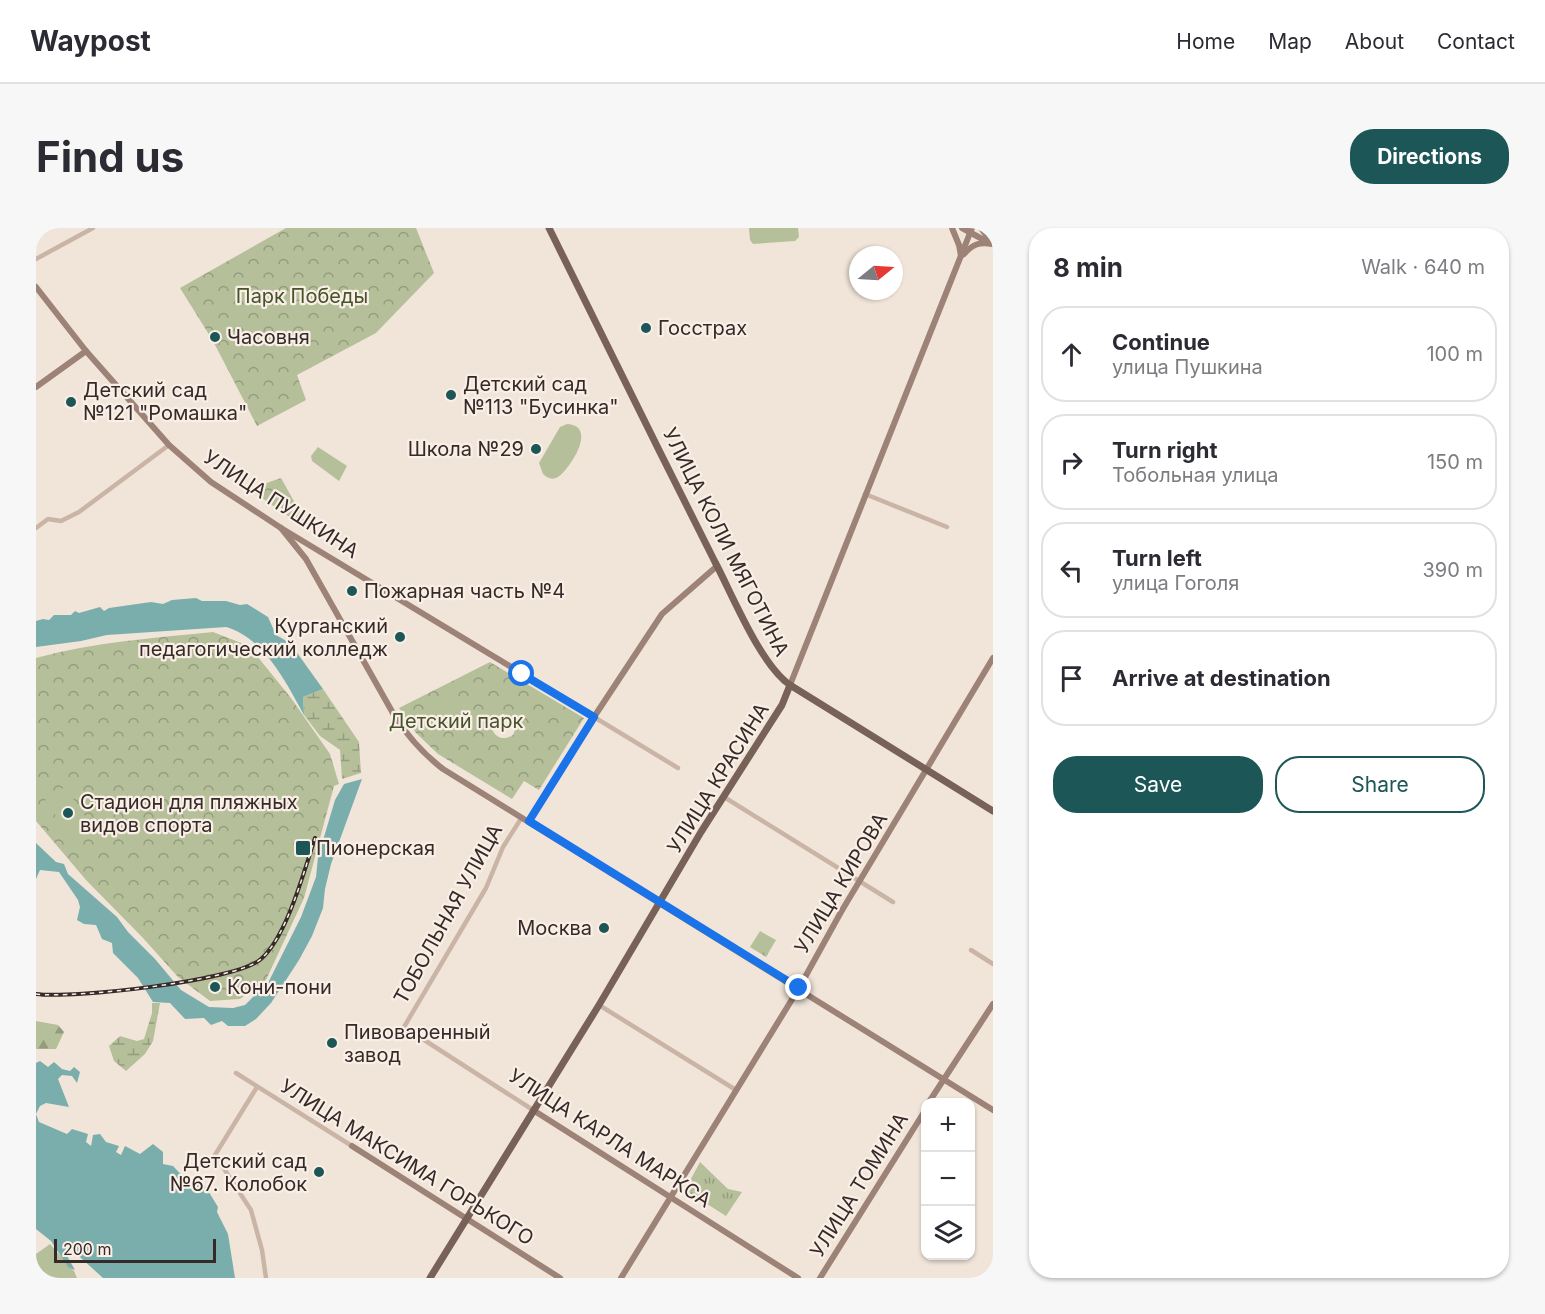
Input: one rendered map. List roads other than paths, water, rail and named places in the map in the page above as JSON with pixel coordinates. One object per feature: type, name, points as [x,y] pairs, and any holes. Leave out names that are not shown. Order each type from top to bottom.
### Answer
[{"type":"main road","name":"УЛИЦА КОЛИ МЯГОТИНА","points":[[549,228],[717,566],[777,675],[993,811]]},
{"type":"main road","points":[[952,228],[959,245],[961,258]]},
{"type":"main road","points":[[962,228],[993,244]]},
{"type":"main road","points":[[981,228],[993,244]]},
{"type":"main road","name":"УЛИЦА КРАСИНА","points":[[430,1278],[782,705],[971,231]]},
{"type":"main road","points":[[961,258],[978,243],[993,244]]},
{"type":"main road","name":"УЛИЦА ПУШКИНА","points":[[36,287],[86,351],[169,445],[218,487],[281,528],[594,717]]},
{"type":"main road","points":[[36,387],[86,351]]},
{"type":"main road","points":[[281,528],[306,559],[394,715],[410,740],[425,756],[442,769],[993,1110]]},
{"type":"main road","name":"ТОБОЛЬНАЯ УЛИЦА","points":[[529,821],[662,614],[717,566]]},
{"type":"main road","name":"УЛИЦА КИРОВА","points":[[621,1278],[799,988],[993,658]]},
{"type":"main road","name":"УЛИЦА ТОМИНА","points":[[932,1098],[993,1004]]},
{"type":"main road","name":"УЛИЦА КАРЛА МАРКСА","points":[[533,1110],[798,1278]]},
{"type":"main road","name":"УЛИЦА ТОМИНА","points":[[820,1278],[921,1117]]},
{"type":"main road","name":"УЛИЦА МАКСИМА ГОРЬКОГО","points":[[352,1146],[560,1278]]},
{"type":"street","points":[[36,259],[93,228]]},
{"type":"street","points":[[36,528],[48,519],[61,521],[79,512],[169,445]]},
{"type":"street","points":[[865,494],[947,527]]},
{"type":"street","name":"УЛИЦА ПУШКИНА","points":[[594,717],[678,768]]},
{"type":"street","points":[[724,797],[894,902]]},
{"type":"street","name":"ТОБОЛЬНАЯ УЛИЦА","points":[[404,1027],[486,888],[503,847],[522,818]]},
{"type":"street","points":[[970,950],[993,964]]},
{"type":"street","points":[[599,1005],[736,1090]]},
{"type":"street","name":"УЛИЦА КАРЛА МАРКСА","points":[[404,1027],[533,1110]]},
{"type":"street","name":"УЛИЦА МАКСИМА ГОРЬКОГО","points":[[237,1073],[352,1146]]},
{"type":"street","points":[[257,1087],[215,1155],[251,1210],[262,1250],[266,1278]]},
{"type":"water","points":[[196,598],[202,601],[247,604],[268,617],[276,635],[290,643],[323,689],[303,697],[304,715],[263,651],[240,633],[226,627],[107,635],[36,647],[36,621],[49,620],[54,615],[71,615],[75,611],[79,613],[100,607],[104,611],[109,608],[151,602],[163,604],[172,600]]},
{"type":"water","points":[[362,779],[331,864],[323,908],[312,936],[271,1003],[256,1019],[245,1026],[228,1026],[222,1021],[211,1025],[204,1018],[185,1019],[170,1003],[153,1002],[138,978],[113,953],[112,943],[102,939],[96,925],[84,924],[77,920],[80,907],[78,900],[59,872],[40,870],[36,879],[36,843],[56,862],[64,864],[68,874],[117,917],[181,990],[209,1007],[233,1008],[245,1005],[269,981],[301,917],[316,877],[318,857],[335,800],[344,784]]},
{"type":"water","points":[[40,1061],[48,1067],[54,1062],[62,1069],[70,1071],[74,1067],[80,1072],[77,1083],[72,1076],[62,1075],[58,1079],[69,1107],[46,1103],[40,1106],[36,1114],[36,1063]]},
{"type":"water","points":[[36,1114],[39,1122],[67,1134],[72,1129],[88,1134],[86,1142],[91,1146],[93,1135],[100,1134],[106,1142],[119,1146],[116,1152],[121,1155],[125,1146],[140,1154],[153,1144],[163,1152],[163,1164],[173,1166],[189,1183],[204,1184],[218,1207],[217,1212],[228,1234],[235,1278],[103,1278],[70,1248],[66,1254],[75,1270],[68,1267],[51,1241],[36,1229]]},
{"type":"railway","points":[[36,994],[83,994],[153,987],[221,974],[246,967],[261,959],[270,949],[287,919],[315,838]]},
{"type":"place","name":"Госстрах","points":[[646,328]]},
{"type":"place","name":"Часовня","points":[[215,337]]},
{"type":"place","name":"Детский сад №113 \"Бусинка\"","points":[[451,395]]},
{"type":"place","name":"Детский сад №121 \"Ромашка\"","points":[[71,402]]},
{"type":"place","name":"Школа №29","points":[[536,449]]},
{"type":"place","name":"Пожарная часть №4","points":[[352,591]]},
{"type":"place","name":"Курганский педагогический колледж","points":[[400,637]]},
{"type":"place","name":"Стадион для пляжных видов спорта","points":[[68,813]]},
{"type":"place","name":"Пионерская","points":[[303,848]]},
{"type":"place","name":"Москва","points":[[604,928]]},
{"type":"place","name":"Кони-пони","points":[[215,987]]},
{"type":"place","name":"Пивоваренный завод","points":[[332,1043]]},
{"type":"place","name":"Детский сад №67. Колобок","points":[[319,1172]]},
{"type":"park label","name":"Парк Победы","points":[[302,296]]},
{"type":"park label","name":"Детский парк","points":[[456,721]]}]
